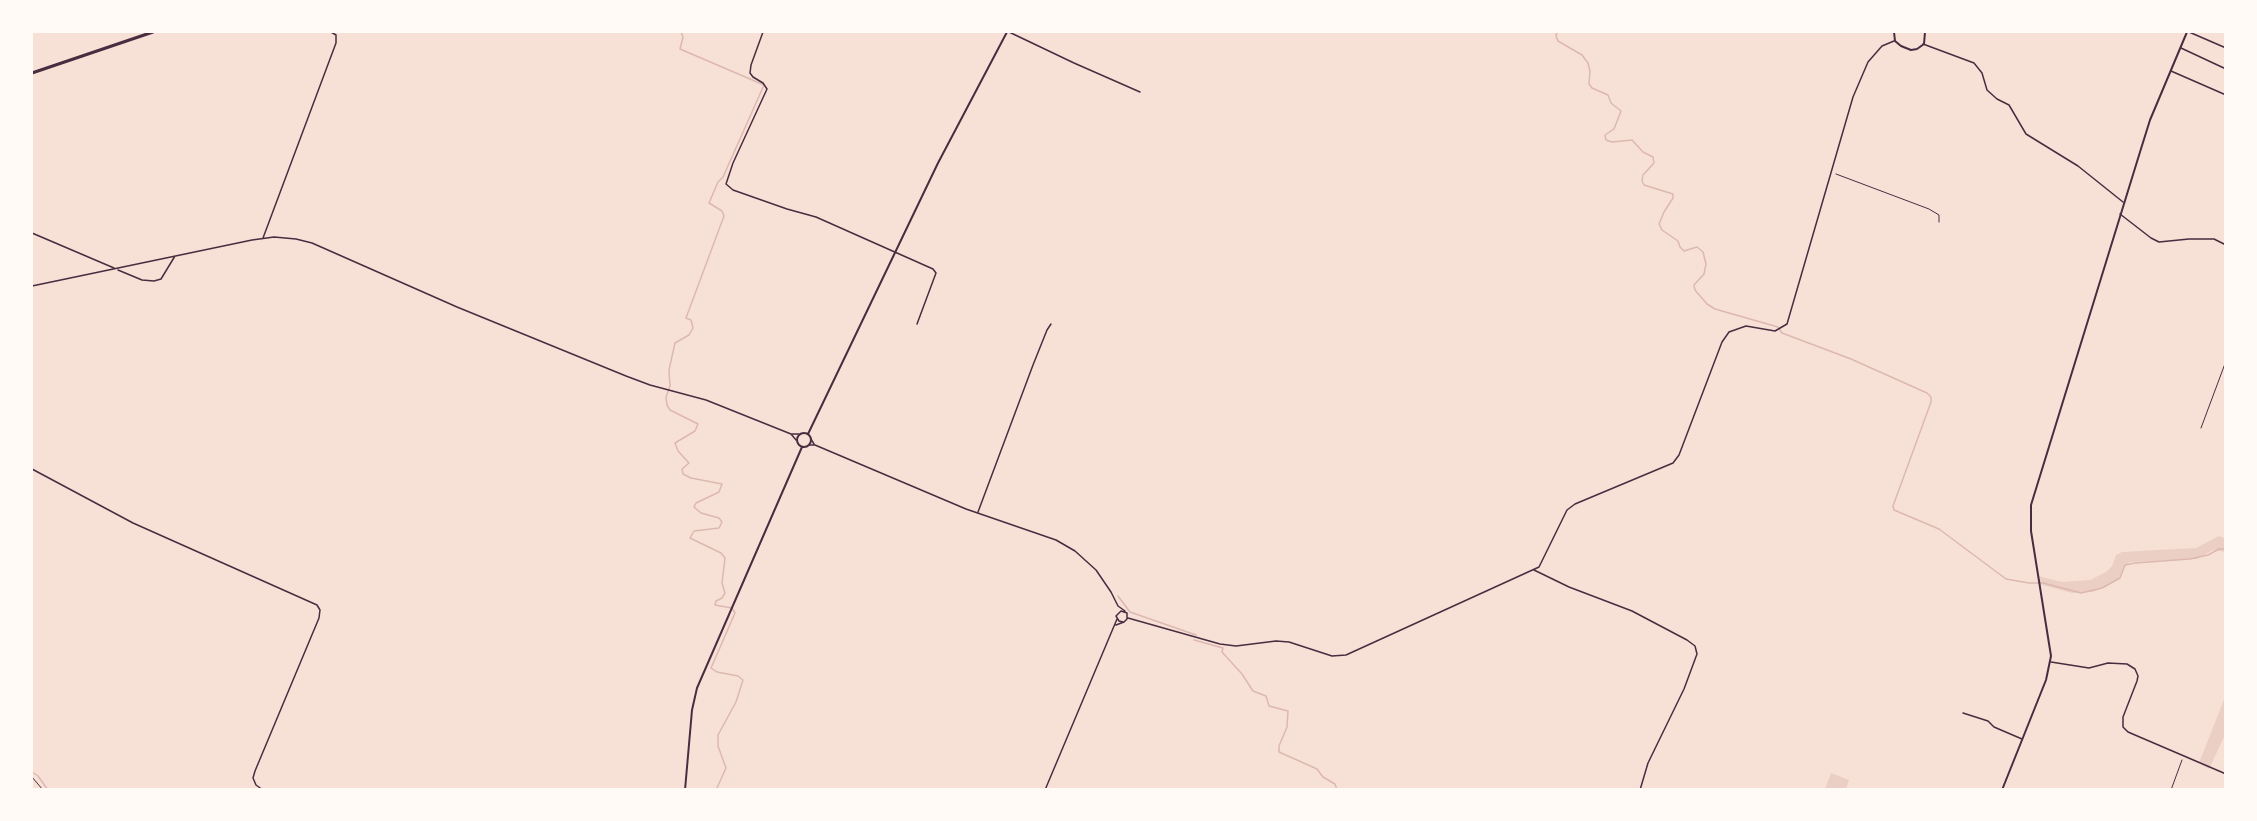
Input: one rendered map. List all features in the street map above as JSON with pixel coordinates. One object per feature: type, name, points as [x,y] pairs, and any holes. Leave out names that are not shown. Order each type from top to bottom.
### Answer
[{"type":"main road","points":[[32,73],[153,32]]},
{"type":"street","points":[[263,238],[336,43],[336,35],[331,32]]},
{"type":"street","points":[[764,32],[750,69],[753,77],[763,83],[767,89],[726,184],[733,190],[816,217],[844,231],[895,250],[933,269],[936,273],[917,324]]},
{"type":"street","points":[[808,434],[938,163],[1008,32],[1140,92]]},
{"type":"street","points":[[1894,32],[1895,41],[1911,50],[1923,45],[1974,63],[1982,74],[1987,90],[2008,105],[2026,134],[2078,166],[2124,203]]},
{"type":"street","points":[[1923,45],[1925,32]]},
{"type":"street","points":[[2002,789],[2046,680],[2050,662],[2050,640],[2031,531],[2031,504],[2150,120],[2180,48],[2188,32],[2226,48]]},
{"type":"street","points":[[1128,618],[1220,644],[1236,646],[1276,641],[1289,642],[1332,656],[1346,655],[1539,567],[1568,510],[1575,504],[1673,463],[1679,455],[1722,342],[1729,332],[1746,326],[1775,330],[1784,327],[1788,321],[1853,97],[1865,67],[1882,46],[1895,41]]},
{"type":"street","points":[[2180,48],[2226,69]]},
{"type":"street","points":[[2171,70],[2226,95]]},
{"type":"street","points":[[2120,214],[2159,242],[2214,239],[2226,244]]},
{"type":"street","points":[[32,233],[142,280],[161,279],[175,256]]},
{"type":"street","points":[[32,286],[263,238],[296,238],[633,379],[706,399],[791,434],[808,434]]},
{"type":"street","points":[[978,513],[1033,365],[1047,330],[1052,324]]},
{"type":"street","points":[[791,434],[802,447]]},
{"type":"street","points":[[796,440],[799,434]]},
{"type":"street","points":[[808,434],[815,445]]},
{"type":"street","points":[[809,445],[811,439]]},
{"type":"street","points":[[802,447],[815,445],[978,513],[1037,533],[1075,551],[1096,570],[1112,592],[1118,606],[1115,625],[1045,789]]},
{"type":"street","points":[[685,789],[692,710],[697,687],[802,447]]},
{"type":"street","points":[[32,469],[133,523],[319,608],[319,618],[255,771],[253,778],[256,785],[263,789]]},
{"type":"street","points":[[1534,570],[1569,588],[1632,611],[1695,646],[1697,654],[1684,689],[1648,764],[1640,789]]},
{"type":"street","points":[[1118,606],[1125,611],[1128,618]]},
{"type":"street","points":[[1117,614],[1125,611]]},
{"type":"street","points":[[1115,625],[1128,618]]},
{"type":"street","points":[[1117,619],[1123,622]]},
{"type":"street","points":[[2050,662],[2089,668],[2108,663],[2127,664],[2136,669],[2137,681],[2123,717],[2123,727],[2128,732],[2226,774]]},
{"type":"street","points":[[1963,713],[1988,721],[1994,727],[2022,739]]},
{"type":"path","points":[[1830,171],[1929,209],[1938,215],[1939,222]]},
{"type":"path","points":[[2201,428],[2226,361]]},
{"type":"path","points":[[2171,789],[2183,757]]},
{"type":"path","points":[[32,777],[44,789]]},
{"type":"shaded area","points":[[2219,536],[2225,538],[2225,552],[2213,550],[2197,559],[2130,562],[2123,567],[2116,581],[2093,592],[2072,593],[2039,584],[2038,576],[2062,582],[2090,580],[2106,572],[2112,566],[2116,555],[2122,552],[2196,548]]},
{"type":"shaded area","points":[[2225,697],[2225,735],[2209,769],[2199,763]]},
{"type":"shaded area","points":[[1831,773],[1849,780],[1846,789],[1825,789]]},
{"type":"waterway","points":[[681,32],[683,37],[680,49],[764,85],[709,203],[722,211],[724,216],[686,318],[691,320],[693,328],[689,335],[675,343],[669,370],[670,386],[666,397],[670,410],[698,424],[695,431],[675,443],[678,451],[689,463],[682,469],[683,474],[691,478],[722,484],[719,492],[696,503],[694,507],[701,513],[719,518],[722,522],[719,528],[694,531],[690,538],[721,553],[725,558],[722,583],[725,593],[715,605],[732,608],[735,613],[711,668],[717,672],[738,676],[743,680],[736,702],[718,735],[718,746],[726,768],[716,790]]},
{"type":"waterway","points":[[1557,32],[1558,41],[1582,55],[1588,63],[1589,84],[1592,88],[1608,95],[1611,103],[1621,111],[1614,129],[1605,135],[1606,140],[1612,142],[1632,140],[1643,152],[1653,157],[1654,163],[1643,175],[1642,181],[1644,185],[1673,194],[1659,224],[1662,230],[1678,241],[1684,251],[1697,247],[1703,252],[1706,264],[1704,274],[1694,285],[1695,290],[1707,304],[1715,309],[1778,327],[1782,333],[1851,359],[1927,393],[1931,397],[1893,506],[1894,510],[1939,529],[2006,579],[2043,583],[2081,593],[2102,588],[2120,578],[2125,565],[2190,559],[2208,555],[2219,549],[2226,549]]},
{"type":"waterway","points":[[1118,596],[1130,612],[1196,635]]},
{"type":"waterway","points":[[1194,640],[1223,648],[1222,652],[1242,674],[1253,691],[1266,696],[1269,706],[1288,711],[1287,727],[1279,746],[1279,752],[1317,769],[1323,777],[1335,784],[1337,790]]},
{"type":"waterway","points":[[32,772],[38,776],[48,790]]}]
